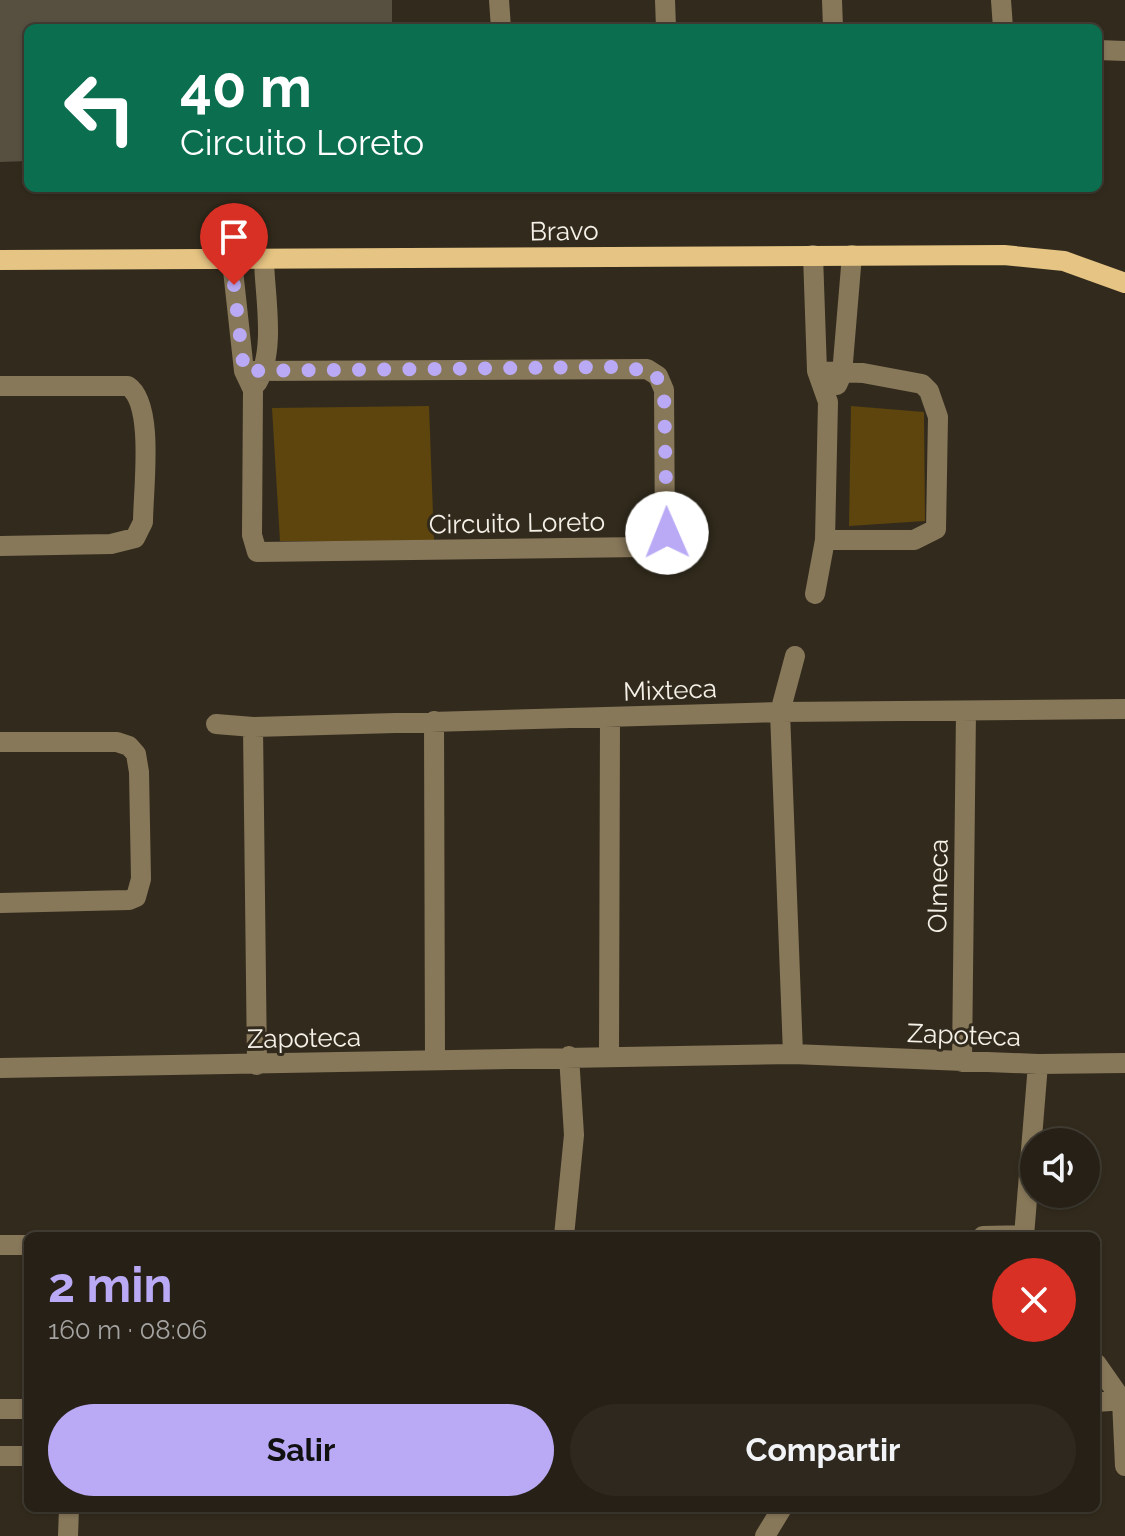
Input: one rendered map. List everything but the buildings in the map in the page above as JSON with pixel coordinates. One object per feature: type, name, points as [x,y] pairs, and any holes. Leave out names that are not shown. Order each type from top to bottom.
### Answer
[{"type":"main road","name":"Bravo","points":[[0,260],[1004,255],[1064,261],[1125,283]]},
{"type":"street","points":[[499,0],[501,24]]},
{"type":"street","points":[[665,0],[666,24]]},
{"type":"street","points":[[832,0],[833,24]]},
{"type":"street","points":[[1001,0],[1003,24]]},
{"type":"street","points":[[1102,50],[1125,51]]},
{"type":"street","points":[[813,255],[817,371],[828,402],[825,540],[815,594]]},
{"type":"street","points":[[828,402],[842,374],[852,255]]},
{"type":"street","points":[[232,261],[253,377]]},
{"type":"street","points":[[253,377],[267,345],[264,261]]},
{"type":"street","name":"Circuito Loreto","points":[[613,367],[653,371],[664,390],[665,540],[643,547],[262,553],[255,549],[252,535],[253,377],[613,367]]},
{"type":"street","points":[[817,371],[863,373],[922,384],[929,391],[938,417],[939,523],[930,535],[914,540],[825,540]]},
{"type":"street","points":[[0,386],[118,384],[136,391],[143,406],[143,522],[135,538],[111,544],[0,546]]},
{"type":"street","points":[[793,1054],[780,712],[795,656]]},
{"type":"street","name":"Mixteca","points":[[216,724],[253,727],[780,712],[1125,709]]},
{"type":"street","name":"Olmeca","points":[[962,1062],[966,711]]},
{"type":"street","points":[[609,1056],[610,719]]},
{"type":"street","points":[[434,721],[435,1061]]},
{"type":"street","points":[[253,727],[257,1065]]},
{"type":"street","points":[[0,742],[117,742],[129,746],[136,754],[139,772],[141,879],[136,897],[111,902],[0,903]]},
{"type":"street","name":"Zapoteca","points":[[0,1068],[793,1054],[962,1062],[1125,1063]]},
{"type":"street","points":[[564,1232],[574,1135],[569,1056]]},
{"type":"street","points":[[1024,1232],[1038,1064]]},
{"type":"street","points":[[0,1245],[24,1245]]},
{"type":"street","points":[[1100,1368],[1124,1400],[1125,1466]]},
{"type":"street","points":[[1100,1402],[1124,1400]]},
{"type":"street","points":[[0,1409],[24,1409]]},
{"type":"street","points":[[0,1456],[24,1456]]},
{"type":"street","points":[[68,1536],[69,1512]]},
{"type":"street","points":[[765,1536],[780,1512]]},
{"type":"shaded area","points":[[429,406],[434,541],[280,541],[272,408]]},
{"type":"shaded area","points":[[851,406],[924,412],[925,521],[849,526]]},
{"type":"route","points":[[234,285],[244,371],[613,367],[653,371],[664,390],[667,533]]}]
